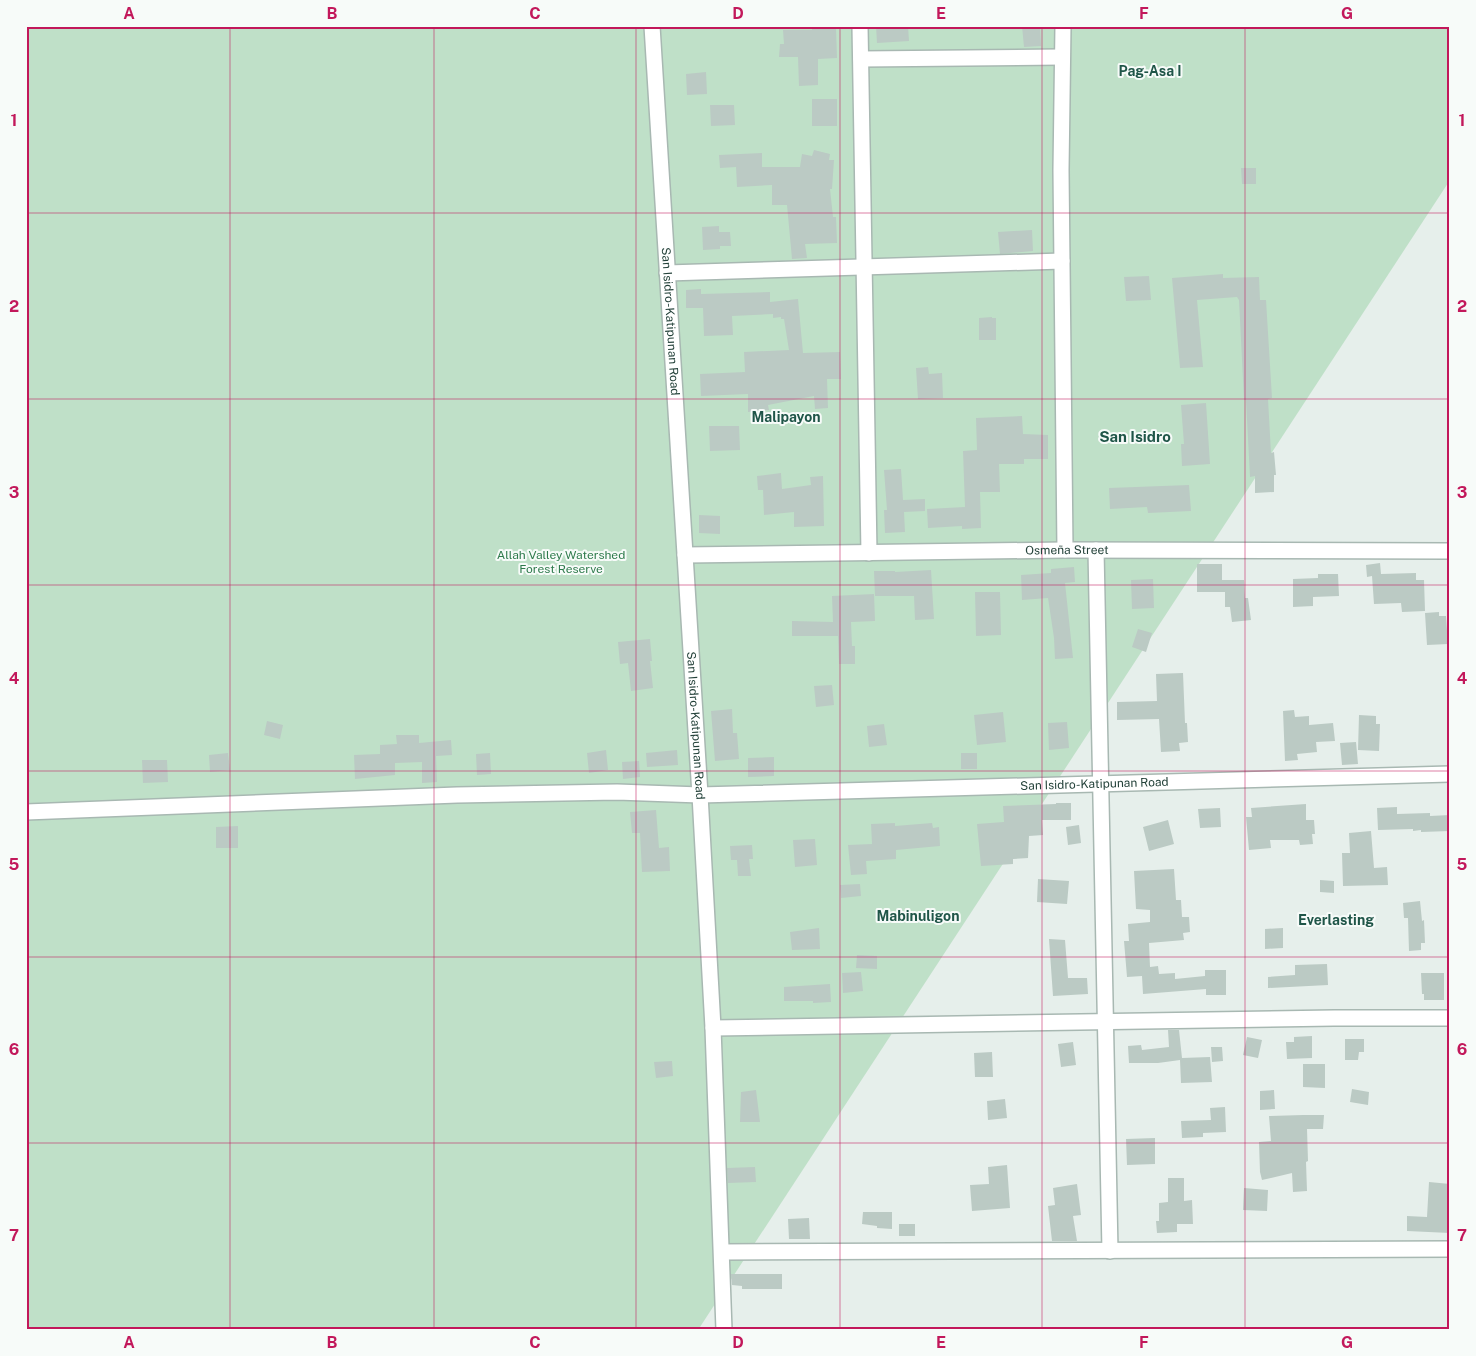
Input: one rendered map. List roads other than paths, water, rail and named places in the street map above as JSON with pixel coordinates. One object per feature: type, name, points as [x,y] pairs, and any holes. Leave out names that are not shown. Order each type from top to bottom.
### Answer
[{"type":"street","name":"San Isidro-Katipunan Road","points":[[652,26],[700,795],[1450,774]]},
{"type":"street","points":[[860,26],[869,553]]},
{"type":"street","points":[[1062,26],[1065,550]]},
{"type":"street","points":[[861,59],[1062,58]]},
{"type":"street","points":[[667,273],[1062,261]]},
{"type":"street","name":"Osmeña Street","points":[[685,554],[1065,550],[1450,551]]},
{"type":"street","points":[[1096,550],[1110,1251]]},
{"type":"street","points":[[26,812],[456,795],[617,792],[700,795],[713,1028],[724,1330]]},
{"type":"street","points":[[713,1028],[1334,1018],[1450,1018]]},
{"type":"street","points":[[722,1252],[1450,1249]]},
{"type":"district","name":"Pag-Asa I","points":[[1150,71]]},
{"type":"district","name":"Malipayon","points":[[786,417]]},
{"type":"district","name":"San Isidro","points":[[1135,437]]},
{"type":"district","name":"Mabinuligon","points":[[918,916]]},
{"type":"district","name":"Everlasting","points":[[1336,920]]},
{"type":"park label","name":"Allah Valley Watershed Forest Reserve","points":[[561,562]]}]
